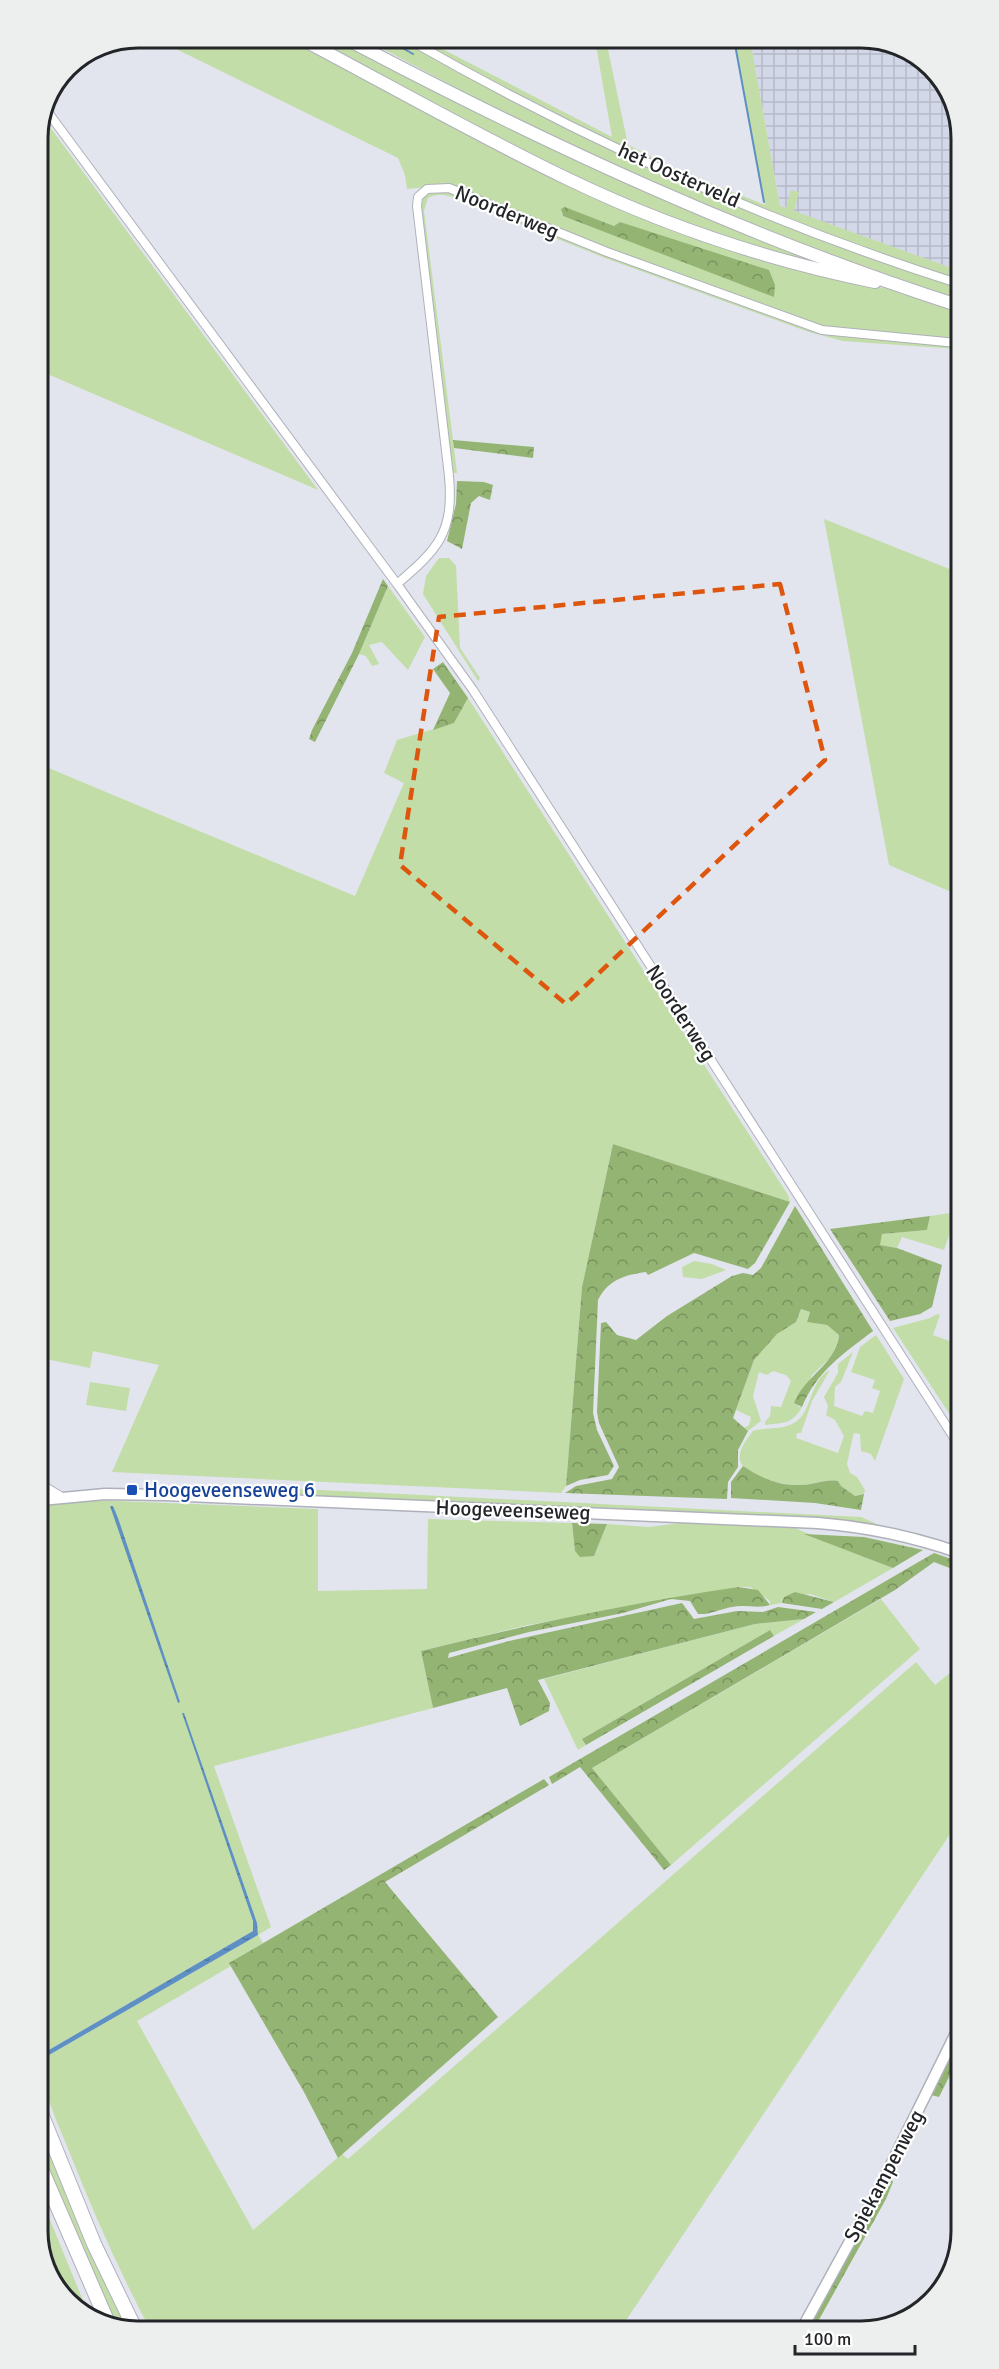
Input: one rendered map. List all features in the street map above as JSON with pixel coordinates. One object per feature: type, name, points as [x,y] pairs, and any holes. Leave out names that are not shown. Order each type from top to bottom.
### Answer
[{"type":"highway","points":[[318,48],[571,181],[621,202],[766,254],[902,287]]},
{"type":"highway","points":[[364,48],[577,155],[689,204],[902,287],[951,303]]},
{"type":"highway","points":[[48,2131],[87,2226],[131,2321]]},
{"type":"highway","points":[[48,2185],[104,2314]]},
{"type":"highway","points":[[124,2308],[134,2321]]},
{"type":"main road","name":"Hoogeveenseweg","points":[[48,1499],[105,1494],[165,1495],[818,1523],[884,1530],[951,1550]]},
{"type":"main road","name":"Spiekampenweg","points":[[806,2321],[883,2181],[951,2043]]},
{"type":"street","name":"het Oosterveld","points":[[424,48],[567,123],[703,187],[809,231],[951,281]]},
{"type":"street","name":"Noorderweg","points":[[51,117],[473,690],[951,1432]]},
{"type":"street","name":"Noorderweg","points":[[397,584],[434,551],[444,534],[450,513],[449,476],[417,206],[418,197],[427,189],[446,187],[607,252],[822,330],[951,342]]},
{"type":"street","name":"Hoogeveenseweg","points":[[48,1489],[62,1497]]},
{"type":"highlighted area","points":[[780,584],[825,760],[566,1004],[400,865],[439,617]]},
{"type":"shaded area","points":[[752,48],[867,48],[895,55],[925,74],[939,93],[950,127],[951,268],[793,211],[799,192],[786,208],[780,206]]},
{"type":"green space","points":[[174,48],[304,48],[556,178],[776,260],[903,293],[951,308],[951,341],[849,333],[806,323],[608,250],[446,185],[407,189],[405,175],[398,158]],"holes":[[[565,207],[614,226],[620,222],[637,229],[639,244],[563,216],[561,213]]]},
{"type":"green space","points":[[326,48],[355,48],[409,76],[842,272],[774,254],[663,215],[577,179]]},
{"type":"green space","points":[[381,48],[420,48],[633,158],[951,284],[951,297],[758,229],[528,126]]},
{"type":"green space","points":[[428,48],[441,48],[612,137],[596,48],[608,48],[628,145],[678,170],[765,205],[736,48],[752,48],[780,206],[786,208],[791,190],[799,192],[794,211],[951,268],[951,279],[817,232],[694,181],[574,124]]},
{"type":"green space","points":[[49,126],[318,490],[48,374]]},
{"type":"green space","points":[[442,189],[821,332],[951,344],[951,349],[843,341],[809,332],[605,258],[463,201],[446,195],[433,196],[428,198],[424,211],[457,473],[454,473],[451,470],[421,209],[424,195]]},
{"type":"green space","points":[[565,207],[614,226],[620,222],[769,270],[775,285],[774,297],[563,216],[561,209]]},
{"type":"green space","points":[[453,440],[534,447],[533,458],[454,448]]},
{"type":"green space","points":[[457,481],[484,482],[493,485],[490,500],[479,496],[471,503],[462,549],[447,541],[456,504]]},
{"type":"green space","points":[[824,519],[951,570],[951,892],[889,865]]},
{"type":"green space","points":[[439,558],[449,558],[456,566],[460,648],[480,678],[478,681],[423,594],[426,576]]},
{"type":"green space","points":[[383,579],[388,586],[359,654],[315,742],[309,739],[312,730],[352,653]]},
{"type":"green space","points":[[388,586],[425,637],[408,670],[382,642],[369,645],[379,664],[372,666],[366,656],[359,654]]},
{"type":"green space","points":[[443,662],[468,698],[454,723],[433,730],[450,693],[433,669]]},
{"type":"green space","points":[[468,698],[788,1195],[790,1202],[613,1144],[582,1287],[566,1486],[561,1493],[112,1472],[159,1365],[93,1351],[90,1368],[48,1359],[48,768],[355,896],[404,783],[384,773],[397,740],[454,723]]},
{"type":"green space","points":[[613,1144],[790,1202],[755,1263],[748,1269],[694,1253],[648,1275],[646,1272],[618,1280],[602,1293],[598,1300],[593,1413],[597,1430],[614,1466],[608,1475],[580,1480],[566,1486],[582,1287]]},
{"type":"green space","points":[[795,1206],[873,1331],[823,1373],[802,1407],[794,1403],[805,1385],[833,1354],[839,1335],[827,1325],[807,1322],[810,1312],[801,1309],[796,1322],[777,1334],[754,1360],[733,1418],[748,1431],[738,1450],[738,1467],[728,1482],[727,1499],[565,1493],[576,1486],[612,1479],[619,1467],[599,1423],[597,1412],[601,1323],[606,1322],[617,1335],[636,1340],[667,1316],[732,1276],[743,1273],[753,1275],[761,1268]]},
{"type":"green space","points":[[951,1213],[951,1230],[944,1250],[902,1237],[897,1248],[879,1245],[882,1234],[927,1230],[930,1216]]},
{"type":"green space","points":[[930,1216],[927,1230],[882,1234],[880,1245],[897,1248],[942,1265],[932,1307],[920,1314],[890,1321],[830,1229]]},
{"type":"green space","points":[[694,1261],[712,1264],[726,1270],[702,1279],[683,1277],[682,1267]]},
{"type":"green space","points":[[801,1309],[810,1312],[807,1322],[827,1325],[839,1335],[835,1353],[812,1375],[798,1407],[802,1407],[799,1413],[791,1420],[782,1423],[765,1425],[770,1416],[771,1406],[781,1407],[791,1381],[786,1375],[773,1371],[767,1375],[759,1372],[753,1396],[761,1421],[748,1431],[744,1428],[749,1425],[751,1417],[736,1410],[754,1360],[777,1334],[796,1322]]},
{"type":"green space","points":[[937,1314],[940,1315],[933,1335],[951,1342],[951,1416],[893,1328]]},
{"type":"green space","points":[[876,1335],[904,1379],[875,1461],[871,1454],[861,1451],[860,1434],[854,1433],[847,1464],[850,1473],[857,1477],[865,1490],[864,1494],[855,1496],[838,1481],[802,1485],[777,1482],[757,1476],[743,1466],[740,1452],[753,1431],[785,1427],[794,1423],[805,1411],[818,1381],[830,1370],[812,1401],[801,1433],[797,1433],[796,1438],[838,1453],[844,1436],[835,1420],[826,1415],[828,1406],[824,1397],[838,1373],[838,1364],[853,1352],[841,1382],[835,1387],[834,1406],[862,1416],[865,1411],[873,1413],[880,1391],[872,1388],[875,1380],[851,1372],[860,1347]]},
{"type":"green space","points":[[90,1382],[130,1388],[126,1411],[86,1405]]},
{"type":"green space","points":[[743,1466],[763,1478],[778,1483],[806,1485],[838,1481],[855,1496],[864,1494],[861,1510],[815,1503],[731,1498],[731,1482]]},
{"type":"green space","points":[[261,1487],[861,1517],[879,1525],[720,1515],[261,1498]]},
{"type":"green space","points":[[91,1500],[318,1509],[318,1591],[427,1589],[428,1519],[572,1523],[575,1551],[594,1556],[607,1524],[649,1527],[681,1523],[792,1527],[893,1568],[834,1602],[810,1594],[784,1597],[782,1603],[770,1605],[770,1601],[750,1587],[738,1587],[528,1625],[421,1651],[433,1708],[214,1766],[271,1927],[258,1935],[257,1923],[203,1769],[253,1921],[253,1931],[48,2051],[48,1504]]},
{"type":"green space","points":[[572,1523],[607,1524],[594,1556],[580,1557],[575,1551]]},
{"type":"green space","points":[[804,1534],[864,1537],[923,1550],[893,1568]]},
{"type":"green space","points":[[934,1553],[951,1559],[951,1569],[934,1562],[895,1590],[592,1768],[671,1865],[664,1870],[580,1767],[552,1784],[549,1777]]},
{"type":"green space","points":[[738,1587],[758,1590],[770,1605],[737,1606],[707,1614],[698,1614],[690,1601],[671,1599],[623,1613],[529,1632],[449,1653],[448,1658],[509,1641],[682,1603],[694,1619],[737,1611],[763,1612],[778,1607],[816,1612],[804,1619],[755,1624],[538,1680],[550,1703],[549,1711],[520,1726],[507,1688],[433,1708],[421,1651],[579,1615]]},
{"type":"green space","points":[[795,1592],[834,1602],[822,1609],[782,1603],[784,1597]]},
{"type":"green space","points":[[881,1599],[920,1649],[671,1865],[592,1768]]},
{"type":"green space","points":[[804,1619],[774,1636],[770,1630],[582,1739],[586,1745],[578,1750],[544,1679],[755,1624]]},
{"type":"green space","points":[[770,1630],[774,1636],[586,1745],[582,1739]]},
{"type":"green space","points":[[916,1662],[935,1685],[951,1672],[951,1833],[626,2321],[146,2321],[107,2242],[55,2117],[48,2098],[48,2056],[258,1935],[263,1943],[230,1963],[231,1966],[137,2021],[253,2230],[342,2154],[348,2159]]},
{"type":"green space","points":[[544,1779],[549,1785],[385,1882],[498,2017],[338,2158],[304,2092],[229,1963]]},
{"type":"green space","points":[[951,2054],[951,2073],[939,2097],[931,2095]]},
{"type":"green space","points":[[48,2146],[124,2320],[113,2317],[48,2171]]},
{"type":"green space","points":[[890,2175],[893,2182],[886,2199],[818,2321],[810,2321]]},
{"type":"green space","points":[[48,2215],[84,2303],[74,2295],[57,2271],[50,2248]]},
{"type":"water","points":[[110,1506],[113,1506],[118,1518],[180,1702],[178,1703]]},
{"type":"water","points":[[182,1713],[184,1713],[257,1923],[258,1935],[48,2056],[48,2051],[253,1931],[253,1921]]},
{"type":"waterway","points":[[402,48],[413,54]]},
{"type":"waterway","points":[[736,48],[764,202]]},
{"type":"place","name":"Hoogeveenseweg 6","points":[[132,1490]]}]
